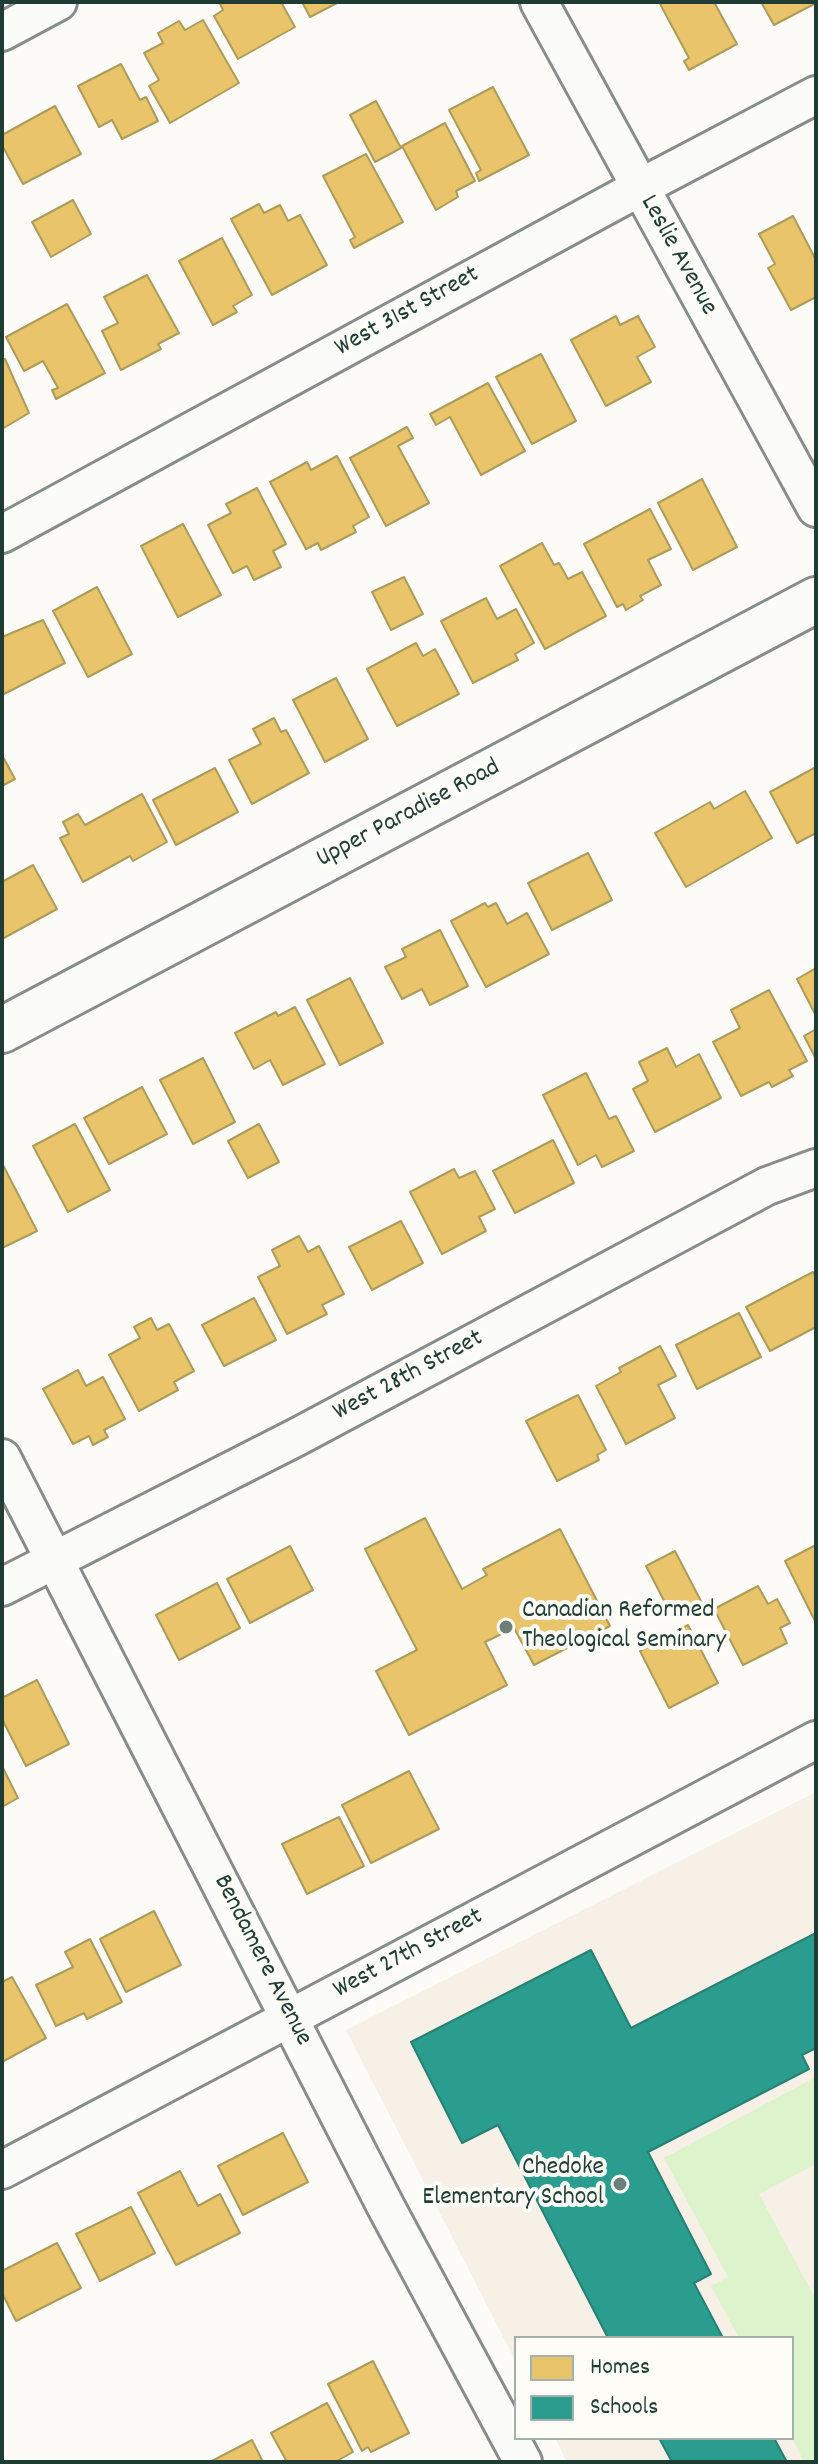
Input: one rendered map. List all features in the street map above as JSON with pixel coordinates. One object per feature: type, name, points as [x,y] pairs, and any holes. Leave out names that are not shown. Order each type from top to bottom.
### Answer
[{"type":"street","points":[[2,32],[58,2]]},
{"type":"street","name":"Leslie Avenue","points":[[539,2],[816,508]]},
{"type":"street","name":"West 31st Street","points":[[2,534],[816,95]]},
{"type":"street","name":"Upper Paradise Road","points":[[2,1030],[816,600]]},
{"type":"street","name":"West 28th Street","points":[[2,1587],[297,1437],[767,1186],[816,1168]]},
{"type":"street","name":"Bendamere Avenue","points":[[2,1458],[386,2207],[523,2462]]},
{"type":"street","name":"West 27th Street","points":[[2,2170],[816,1740]]},
{"type":"shaded area","name":"Chedoke Elementary School","points":[[816,1792],[816,2462],[567,2462],[556,2440],[794,2440],[794,2336],[514,2336],[514,2358],[346,2030]]},
{"type":"green space","points":[[816,2077],[816,2164],[759,2194],[816,2300],[816,2462],[804,2462],[793,2440],[794,2336],[738,2336],[711,2286],[728,2277],[664,2158]]},
{"type":"building: Homes","points":[[281,2],[295,27],[238,59],[214,16],[223,10],[220,4]]},
{"type":"building: Homes","points":[[302,2],[339,2],[310,17]]},
{"type":"building: Homes","points":[[659,2],[714,2],[737,44],[689,70],[684,61],[689,58]]},
{"type":"building: Homes","points":[[761,2],[816,2],[816,3],[774,25]]},
{"type":"building: Homes","points":[[203,20],[239,83],[170,123],[149,86],[159,80],[144,53],[163,43],[158,33],[179,21],[185,30]]},
{"type":"building: Homes","points":[[121,64],[140,100],[146,97],[158,121],[122,139],[112,120],[99,127],[78,86]]},
{"type":"building: Homes","points":[[493,87],[529,155],[479,181],[476,173],[481,170],[449,110]]},
{"type":"building: Homes","points":[[376,101],[401,148],[375,162],[350,115]]},
{"type":"building: Homes","points":[[55,106],[81,154],[23,184],[2,145],[2,135]]},
{"type":"building: Homes","points":[[445,123],[475,181],[456,191],[458,197],[436,210],[402,146]]},
{"type":"building: Homes","points":[[366,154],[403,222],[354,248],[350,240],[355,237],[323,176]]},
{"type":"building: Homes","points":[[73,200],[91,234],[51,257],[32,222]]},
{"type":"building: Homes","points":[[259,204],[264,213],[280,205],[288,221],[300,215],[327,265],[272,295],[231,219]]},
{"type":"building: Homes","points":[[793,216],[816,260],[816,297],[791,310],[768,268],[775,264],[759,234]]},
{"type":"building: Homes","points":[[222,238],[252,295],[233,306],[237,312],[213,325],[179,261]]},
{"type":"building: Homes","points":[[147,275],[179,333],[158,344],[161,349],[121,370],[102,331],[118,323],[104,297]]},
{"type":"building: Homes","points":[[67,304],[105,373],[56,399],[52,390],[58,388],[43,361],[24,371],[6,337]]},
{"type":"building: Homes","points":[[616,316],[620,325],[638,316],[655,347],[637,357],[651,382],[606,406],[571,340]]},
{"type":"building: Homes","points":[[541,354],[576,421],[532,444],[496,377]]},
{"type":"building: Homes","points":[[5,359],[29,413],[2,429],[2,361]]},
{"type":"building: Homes","points":[[488,383],[525,451],[481,475],[450,417],[436,425],[430,414]]},
{"type":"building: Homes","points":[[407,427],[413,438],[398,446],[429,503],[386,526],[350,458]]},
{"type":"building: Homes","points":[[337,456],[369,517],[353,526],[356,532],[321,550],[318,543],[306,549],[270,482],[307,462],[311,470]]},
{"type":"building: Homes","points":[[702,479],[737,547],[693,570],[658,503]]},
{"type":"building: Homes","points":[[257,488],[286,544],[273,551],[281,567],[254,580],[247,566],[233,573],[208,525],[231,513],[226,504]]},
{"type":"building: Homes","points":[[650,509],[671,549],[648,560],[661,585],[640,596],[643,600],[626,610],[623,604],[617,607],[584,544]]},
{"type":"building: Homes","points":[[183,524],[221,595],[178,617],[141,546]]},
{"type":"building: Homes","points":[[542,543],[554,565],[559,563],[568,579],[582,572],[606,616],[545,649],[500,566]]},
{"type":"building: Homes","points":[[404,577],[423,614],[391,630],[372,592]]},
{"type":"building: Homes","points":[[97,587],[132,654],[88,677],[53,611]]},
{"type":"building: Homes","points":[[486,598],[497,619],[516,609],[534,643],[515,654],[518,660],[473,683],[441,621]]},
{"type":"building: Homes","points":[[43,620],[65,663],[2,695],[2,637]]},
{"type":"building: Homes","points":[[416,643],[423,656],[435,649],[459,694],[397,726],[367,669]]},
{"type":"building: Homes","points":[[336,678],[368,739],[325,762],[293,700]]},
{"type":"building: Homes","points":[[274,718],[281,732],[286,730],[309,773],[252,804],[229,760],[261,744],[253,729]]},
{"type":"building: Homes","points":[[2,755],[15,779],[2,786]]},
{"type":"building: Homes","points":[[816,767],[816,833],[797,843],[770,792]]},
{"type":"building: Homes","points":[[215,768],[238,812],[176,845],[153,800]]},
{"type":"building: Homes","points":[[745,791],[772,838],[686,887],[655,833],[710,802],[714,809]]},
{"type":"building: Homes","points":[[142,794],[167,842],[133,861],[130,856],[83,882],[60,838],[69,834],[63,822],[78,814],[85,825]]},
{"type":"building: Homes","points":[[588,853],[612,900],[552,930],[528,883]]},
{"type":"building: Homes","points":[[33,865],[57,909],[2,939],[2,882]]},
{"type":"building: Homes","points":[[485,903],[488,907],[496,903],[507,924],[527,913],[549,954],[486,987],[451,921]]},
{"type":"building: Homes","points":[[440,930],[468,986],[430,1005],[422,989],[402,999],[385,967],[406,957],[402,949]]},
{"type":"building: Homes","points":[[816,968],[816,1016],[797,979]]},
{"type":"building: Homes","points":[[350,978],[383,1043],[340,1065],[307,1000]]},
{"type":"building: Homes","points":[[769,990],[807,1061],[789,1070],[793,1076],[772,1087],[769,1082],[741,1096],[713,1042],[740,1028],[731,1010]]},
{"type":"building: Homes","points":[[295,1007],[325,1064],[283,1085],[270,1060],[254,1069],[235,1033],[276,1012],[278,1016]]},
{"type":"building: Homes","points":[[816,1029],[816,1059],[804,1036]]},
{"type":"building: Homes","points":[[667,1048],[676,1067],[699,1054],[721,1098],[655,1132],[633,1089],[648,1081],[639,1062]]},
{"type":"building: Homes","points":[[203,1058],[235,1122],[193,1144],[160,1080]]},
{"type":"building: Homes","points":[[586,1073],[609,1119],[616,1116],[634,1151],[602,1167],[596,1155],[578,1165],[543,1095]]},
{"type":"building: Homes","points":[[142,1087],[167,1134],[109,1164],[84,1118]]},
{"type":"building: Homes","points":[[75,1124],[110,1190],[68,1212],[33,1146]]},
{"type":"building: Homes","points":[[259,1124],[279,1162],[248,1178],[228,1141]]},
{"type":"building: Homes","points":[[553,1140],[574,1183],[515,1213],[493,1171]]},
{"type":"building: Homes","points":[[2,1163],[37,1231],[2,1248]]},
{"type":"building: Homes","points":[[454,1169],[459,1178],[475,1171],[495,1209],[479,1217],[486,1231],[442,1254],[410,1192]]},
{"type":"building: Homes","points":[[401,1221],[423,1263],[372,1290],[349,1247]]},
{"type":"building: Homes","points":[[299,1236],[308,1252],[319,1246],[344,1294],[322,1305],[327,1314],[287,1334],[258,1277],[280,1266],[272,1250]]},
{"type":"building: Homes","points":[[813,1272],[816,1277],[816,1327],[770,1351],[746,1307]]},
{"type":"building: Homes","points":[[254,1298],[276,1340],[224,1366],[202,1325]]},
{"type":"building: Homes","points":[[739,1313],[761,1357],[697,1389],[676,1345]]},
{"type":"building: Homes","points":[[151,1318],[157,1330],[169,1324],[194,1371],[174,1382],[178,1390],[139,1411],[109,1355],[140,1338],[134,1327]]},
{"type":"building: Homes","points":[[660,1346],[676,1376],[658,1385],[675,1418],[626,1444],[596,1386],[621,1372],[619,1368]]},
{"type":"building: Homes","points":[[78,1370],[86,1386],[103,1377],[125,1419],[104,1430],[108,1437],[93,1445],[89,1436],[73,1444],[43,1389]]},
{"type":"building: Homes","points":[[578,1395],[606,1450],[597,1455],[599,1460],[557,1481],[526,1421]]},
{"type":"building: Homes","name":"Canadian Reformed Theological Seminary","points":[[425,1518],[462,1589],[487,1575],[483,1569],[560,1529],[610,1626],[534,1665],[514,1628],[485,1642],[507,1685],[409,1735],[376,1671],[417,1650],[365,1549]]},
{"type":"building: Homes","points":[[816,1545],[816,1623],[785,1561]]},
{"type":"building: Homes","points":[[290,1546],[313,1590],[250,1623],[227,1579]]},
{"type":"building: Homes","points":[[675,1551],[702,1603],[673,1618],[646,1566]]},
{"type":"building: Homes","points":[[217,1583],[240,1628],[179,1660],[156,1615]]},
{"type":"building: Homes","points":[[758,1586],[768,1604],[777,1599],[790,1623],[780,1628],[787,1643],[743,1665],[714,1609]]},
{"type":"building: Homes","points":[[688,1625],[718,1683],[669,1708],[640,1651]]},
{"type":"building: Homes","points":[[37,1680],[69,1744],[26,1766],[2,1719],[2,1698]]},
{"type":"building: Homes","points":[[2,1766],[18,1798],[2,1807]]},
{"type":"building: Homes","points":[[409,1771],[439,1829],[371,1863],[342,1805]]},
{"type":"building: Homes","points":[[339,1817],[364,1866],[307,1894],[282,1844]]},
{"type":"building: Homes","points":[[154,1911],[181,1965],[126,1992],[100,1939]]},
{"type":"building: Homes","points":[[90,1939],[122,2002],[87,2019],[84,2013],[56,2026],[36,1985],[73,1967],[65,1952]]},
{"type":"building: Homes","points":[[12,1977],[46,2038],[2,2062],[2,1982]]},
{"type":"building: Homes","points":[[283,2133],[308,2182],[243,2215],[218,2166]]},
{"type":"building: Homes","points":[[180,2171],[198,2206],[220,2194],[240,2233],[176,2265],[138,2193]]},
{"type":"building: Homes","points":[[131,2207],[155,2253],[100,2281],[76,2234]]},
{"type":"building: Homes","points":[[57,2243],[81,2288],[16,2321],[2,2293],[2,2271]]},
{"type":"building: Homes","points":[[373,2361],[409,2433],[371,2452],[368,2447],[362,2451],[328,2384]]},
{"type":"building: Homes","points":[[327,2403],[353,2452],[335,2462],[287,2462],[271,2433]]},
{"type":"building: Homes","points":[[252,2440],[263,2462],[210,2462]]},
{"type":"building: Schools","points":[[816,1933],[816,2048],[802,2055],[809,2069],[648,2152],[711,2274],[694,2283],[722,2336],[607,2336],[498,2125],[462,2143],[411,2042],[591,1950],[631,2028]]},
{"type":"building: Schools","points":[[660,2440],[775,2440],[787,2462],[672,2462]]},
{"type":"place","name":"Canadian Reformed Theological Seminary","points":[[506,1627]]},
{"type":"place","name":"Chedoke Elementary School","points":[[620,2184]]}]
